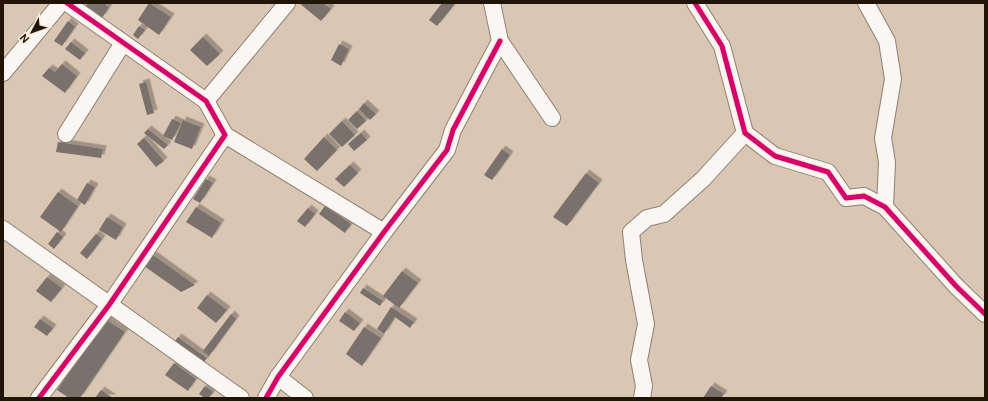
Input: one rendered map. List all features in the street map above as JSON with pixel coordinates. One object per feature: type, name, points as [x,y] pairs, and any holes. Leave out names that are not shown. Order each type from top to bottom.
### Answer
[{"type":"street","points":[[3,73],[61,3]]},
{"type":"street","points":[[67,3],[206,101],[225,135],[384,232]]},
{"type":"street","points":[[206,101],[287,3]]},
{"type":"street","points":[[492,3],[500,41],[552,118]]},
{"type":"street","points":[[695,3],[722,46],[746,133],[775,156],[828,172],[846,198],[864,196],[885,207],[956,286],[985,314]]},
{"type":"street","points":[[866,3],[887,41],[893,79],[883,138],[887,162],[885,207]]},
{"type":"street","points":[[266,398],[278,377],[384,232],[447,150],[452,130],[500,41]]},
{"type":"street","points":[[66,134],[123,43]]},
{"type":"street","points":[[642,398],[644,386],[639,360],[646,324],[634,260],[631,232],[647,218],[664,214],[703,179],[746,133]]},
{"type":"street","points":[[39,398],[110,305],[225,135]]},
{"type":"street","points":[[3,229],[241,398]]},
{"type":"street","points":[[278,377],[305,398]]},
{"type":"building","points":[[88,3],[103,3],[109,7],[102,18],[85,7]]},
{"type":"building","points":[[149,3],[171,17],[159,35],[138,20]]},
{"type":"building","points":[[299,3],[323,3],[331,9],[321,21]]},
{"type":"building","points":[[442,3],[452,3],[454,5],[437,26],[429,20]]},
{"type":"building","points":[[68,21],[75,27],[62,46],[54,41]]},
{"type":"building","points":[[139,26],[145,30],[138,39],[133,35]]},
{"type":"building","points":[[203,37],[220,54],[207,66],[190,50]]},
{"type":"building","points":[[71,42],[85,53],[80,60],[65,49]]},
{"type":"building","points":[[339,44],[349,49],[341,66],[331,60]]},
{"type":"building","points":[[62,64],[77,76],[65,93],[42,76],[49,68],[55,72]]},
{"type":"building","points":[[146,82],[154,113],[147,115],[139,84]]},
{"type":"building","points":[[364,103],[376,114],[370,120],[359,109]]},
{"type":"building","points":[[357,111],[366,121],[357,129],[348,120]]},
{"type":"building","points":[[172,119],[181,123],[172,140],[163,136]]},
{"type":"building","points":[[183,120],[201,127],[192,149],[174,142]]},
{"type":"building","points":[[342,121],[355,135],[342,147],[329,134]]},
{"type":"building","points":[[148,129],[168,145],[164,149],[144,133]]},
{"type":"building","points":[[361,133],[367,140],[354,151],[348,144]]},
{"type":"building","points":[[324,137],[337,150],[317,171],[304,159]]},
{"type":"building","points":[[144,138],[164,161],[156,167],[137,144]]},
{"type":"building","points":[[58,142],[103,149],[101,158],[56,152]]},
{"type":"building","points":[[502,149],[510,155],[492,180],[484,175]]},
{"type":"building","points":[[350,165],[358,173],[344,187],[335,179]]},
{"type":"building","points":[[586,173],[599,183],[567,226],[553,217]]},
{"type":"building","points":[[206,179],[213,183],[200,203],[193,199]]},
{"type":"building","points":[[87,183],[95,187],[85,205],[77,200]]},
{"type":"building","points":[[58,192],[78,206],[61,232],[40,217]]},
{"type":"building","points":[[325,206],[351,224],[345,233],[319,214]]},
{"type":"building","points":[[196,207],[221,223],[212,238],[186,222]]},
{"type":"building","points":[[308,208],[315,214],[305,227],[297,221]]},
{"type":"building","points":[[107,217],[123,227],[116,240],[99,230]]},
{"type":"building","points":[[57,232],[63,237],[54,249],[48,244]]},
{"type":"building","points":[[96,234],[102,239],[87,259],[80,253]]},
{"type":"building","points":[[153,255],[195,285],[181,292],[144,266]]},
{"type":"building","points":[[402,271],[418,283],[399,308],[383,296]]},
{"type":"building","points":[[47,277],[62,288],[51,302],[36,291]]},
{"type":"building","points":[[363,288],[383,301],[380,306],[360,293]]},
{"type":"building","points":[[207,295],[227,310],[216,323],[197,308]]},
{"type":"building","points":[[391,307],[414,322],[410,328],[395,317],[384,334],[377,329]]},
{"type":"building","points":[[345,312],[360,323],[354,331],[339,321]]},
{"type":"building","points":[[231,314],[236,319],[209,356],[203,351]]},
{"type":"building","points":[[40,319],[53,328],[47,336],[34,327]]},
{"type":"building","points":[[105,319],[125,332],[80,398],[69,398],[57,390]]},
{"type":"building","points":[[364,327],[381,338],[362,366],[346,354]]},
{"type":"building","points":[[178,337],[207,358],[204,362],[175,341]]},
{"type":"building","points":[[174,363],[196,379],[188,391],[165,375]]},
{"type":"building","points":[[205,386],[213,392],[209,398],[205,398],[199,394]]},
{"type":"building","points":[[711,386],[724,394],[721,398],[703,398]]},
{"type":"building","points":[[101,390],[113,398],[95,398]]},
{"type":"cycle path","points":[[39,398],[109,305],[225,135],[206,101],[67,3]]},
{"type":"cycle path","points":[[695,3],[722,46],[745,133],[775,156],[828,172],[846,198],[864,196],[885,207],[956,286],[985,314]]},
{"type":"cycle path","points":[[266,398],[278,377],[384,232],[447,150],[453,130],[500,41]]}]
